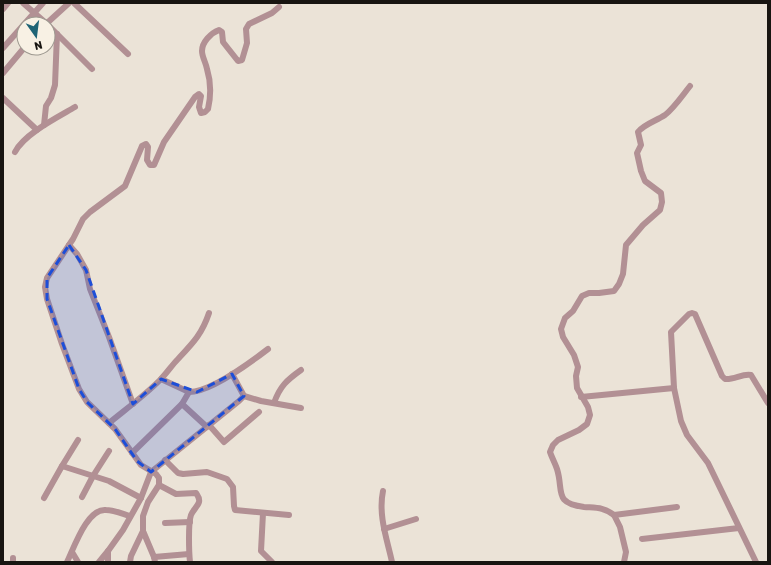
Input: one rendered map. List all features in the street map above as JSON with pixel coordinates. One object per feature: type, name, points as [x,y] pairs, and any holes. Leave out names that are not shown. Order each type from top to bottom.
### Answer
[{"type":"street","points":[[3,9],[8,3]]},
{"type":"street","points":[[23,3],[38,16]]},
{"type":"street","points":[[3,48],[43,3]]},
{"type":"street","points":[[55,16],[68,3]]},
{"type":"street","points":[[74,3],[128,54]]},
{"type":"street","points":[[189,554],[155,560],[143,531],[143,516],[148,502],[159,485],[158,478],[156,474],[141,465],[109,423],[86,402],[79,389],[62,344],[47,299],[45,287],[47,278],[69,245],[83,219],[125,186],[142,146],[146,144],[148,147],[148,160],[150,165],[154,165],[164,142],[195,97],[199,94],[201,96],[199,107],[201,112],[205,112],[208,109],[210,90],[208,69],[202,52],[203,45],[209,37],[219,30],[222,32],[223,42],[238,61],[242,60],[247,43],[246,29],[249,24],[272,13],[279,7]]},
{"type":"street","points":[[57,34],[92,69]]},
{"type":"street","points":[[44,125],[46,106],[51,98],[55,85],[57,34]]},
{"type":"street","points":[[3,73],[17,56]]},
{"type":"street","points":[[677,507],[614,514],[600,508],[574,505],[563,500],[560,494],[557,470],[550,452],[553,445],[558,440],[587,424],[590,415],[588,407],[577,388],[576,376],[578,367],[574,355],[563,337],[561,329],[565,318],[573,311],[582,296],[589,293],[599,294],[614,291],[623,274],[626,245],[643,225],[660,210],[662,202],[661,193],[645,181],[638,164],[637,153],[641,145],[638,132],[641,127],[656,121],[666,114],[690,86]]},
{"type":"street","points":[[3,98],[38,130]]},
{"type":"street","points":[[15,152],[23,142],[44,125],[75,107]]},
{"type":"street","points":[[69,245],[77,254],[86,270],[90,289],[133,404]]},
{"type":"street","points":[[109,423],[161,379],[192,345],[204,327],[209,313]]},
{"type":"street","points":[[756,562],[708,463],[687,435],[681,421],[674,388],[671,332],[689,314],[695,314],[725,380],[731,380],[747,374],[751,375],[768,403]]},
{"type":"street","points":[[161,379],[189,392],[197,392],[232,374],[253,361],[268,349]]},
{"type":"street","points":[[274,403],[278,392],[286,381],[301,370]]},
{"type":"street","points":[[232,374],[244,396],[301,408]]},
{"type":"street","points":[[581,397],[674,388]]},
{"type":"street","points":[[132,453],[182,404],[189,392]]},
{"type":"street","points":[[99,562],[108,551],[130,516],[140,498],[151,472],[240,401],[244,396]]},
{"type":"street","points":[[182,404],[224,442],[259,412]]},
{"type":"street","points":[[44,498],[78,440]]},
{"type":"street","points":[[82,498],[93,476],[109,451]]},
{"type":"street","points":[[166,460],[178,472],[183,474],[208,472],[227,479],[233,487],[235,510],[289,515]]},
{"type":"street","points":[[62,466],[109,481],[140,498]]},
{"type":"street","points":[[159,485],[176,494],[196,493],[198,496],[199,503],[194,510],[190,522],[190,562]]},
{"type":"street","points":[[382,491],[381,499],[384,529],[392,562]]},
{"type":"street","points":[[67,562],[89,518],[96,512],[105,509],[130,516]]},
{"type":"street","points":[[263,513],[261,551],[272,562]]},
{"type":"street","points":[[614,514],[618,522],[626,552],[624,562]]},
{"type":"street","points":[[384,529],[416,519]]},
{"type":"street","points":[[165,523],[190,522]]},
{"type":"street","points":[[642,539],[739,528]]},
{"type":"street","points":[[130,562],[131,556],[143,531]]},
{"type":"street","points":[[108,551],[108,562]]},
{"type":"street","points":[[72,552],[78,562]]},
{"type":"highlighted area","points":[[69,245],[86,270],[133,404],[161,379],[197,392],[232,374],[244,396],[151,472],[137,461],[115,429],[87,402],[79,389],[47,299],[47,278]]}]
